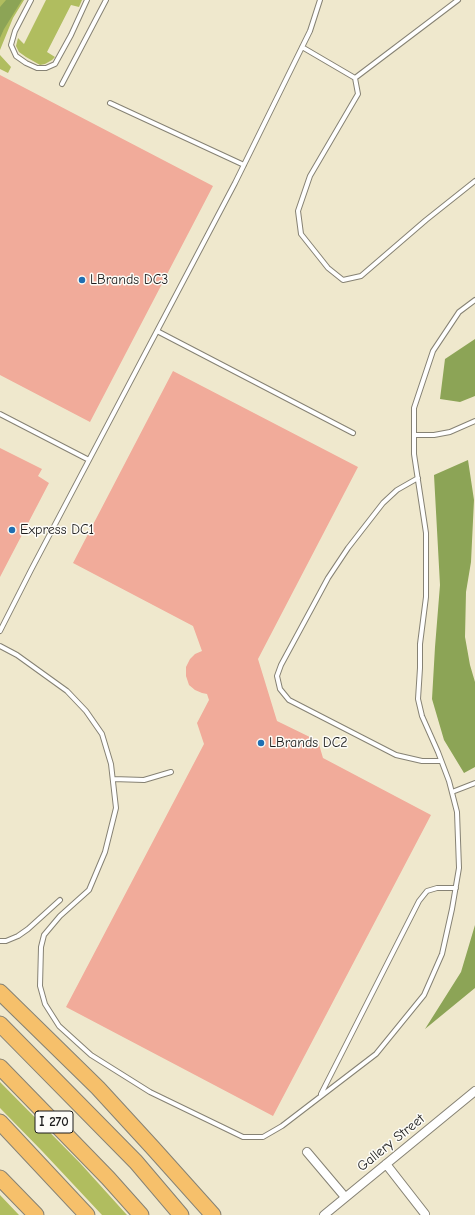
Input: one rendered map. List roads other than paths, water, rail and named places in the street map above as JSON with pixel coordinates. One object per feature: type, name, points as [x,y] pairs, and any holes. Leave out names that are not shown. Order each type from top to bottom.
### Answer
[{"type":"highway","points":[[0,992],[98,1088],[213,1215]]},
{"type":"highway","points":[[0,1024],[136,1162],[181,1215]]},
{"type":"highway","name":"I 270","points":[[0,1067],[141,1215]]},
{"type":"highway","name":"I 270","points":[[0,1122],[87,1215]]},
{"type":"highway","points":[[0,1178],[36,1215]]},
{"type":"street","name":"Gallery Street","points":[[324,1215],[475,1091]]},
{"type":"street","points":[[307,1152],[345,1197]]},
{"type":"street","points":[[386,1164],[425,1214]]},
{"type":"lane","points":[[31,0],[15,31],[11,45],[16,56],[37,68],[46,68],[55,64],[71,35],[87,0]]},
{"type":"lane","points":[[62,84],[106,0]]},
{"type":"lane","points":[[0,630],[244,166],[310,31],[320,0]]},
{"type":"lane","points":[[355,78],[458,0]]},
{"type":"lane","points":[[302,47],[355,78],[358,94],[310,176],[298,211],[301,234],[328,268],[343,280],[361,276],[426,220],[475,181]]},
{"type":"lane","points":[[110,103],[244,166]]},
{"type":"lane","points":[[0,646],[17,655],[67,691],[86,711],[102,734],[111,764],[113,779],[116,808],[105,852],[89,890],[60,916],[44,935],[41,947],[40,986],[45,1004],[59,1026],[91,1055],[150,1092],[243,1137],[263,1137],[282,1126],[376,1054],[424,995],[442,954],[459,868],[457,812],[441,760],[422,716],[418,699],[420,644],[426,598],[426,533],[414,454],[414,408],[433,351],[459,312],[475,300]]},
{"type":"lane","points":[[157,331],[353,433]]},
{"type":"lane","points":[[0,414],[89,460]]},
{"type":"lane","points":[[414,435],[434,435],[450,432],[475,421]]},
{"type":"lane","points":[[418,478],[397,490],[383,503],[348,548],[328,578],[281,665],[277,676],[280,689],[289,700],[396,755],[422,761],[441,760]]},
{"type":"lane","points":[[113,779],[144,780],[171,772]]},
{"type":"lane","points":[[452,792],[475,783]]},
{"type":"lane","points":[[320,1096],[419,901],[427,891],[437,888],[456,888]]},
{"type":"lane","points":[[0,941],[6,941],[18,936],[60,900]]},
{"type":"place","name":"LBrands DC3","points":[[82,280]]},
{"type":"place","name":"Express DC1","points":[[12,530]]},
{"type":"place","name":"LBrands DC2","points":[[261,743]]}]
